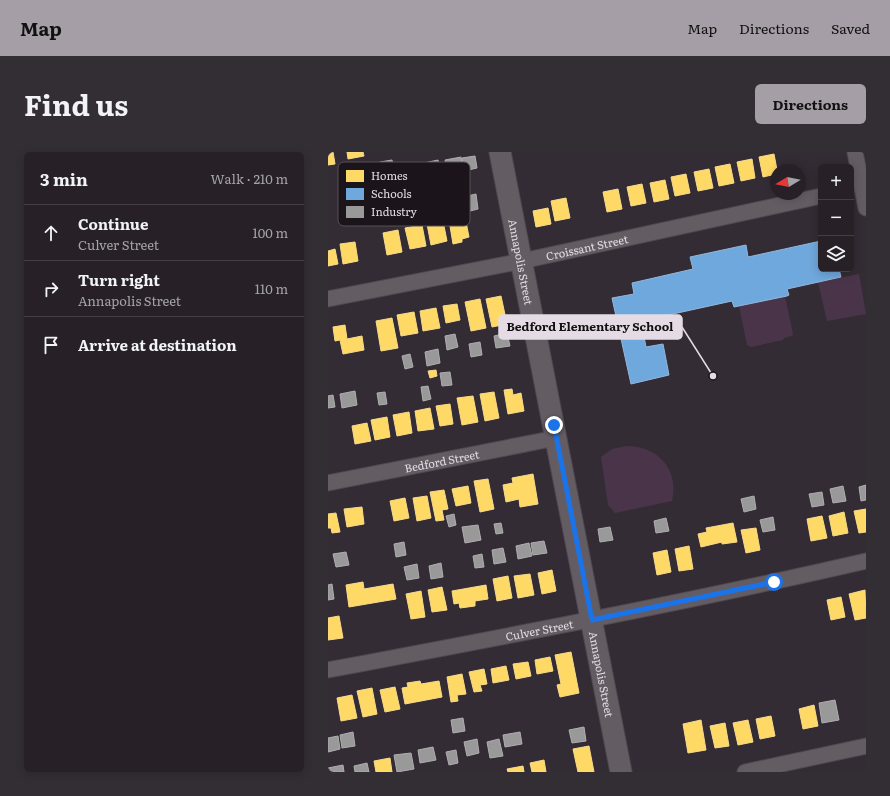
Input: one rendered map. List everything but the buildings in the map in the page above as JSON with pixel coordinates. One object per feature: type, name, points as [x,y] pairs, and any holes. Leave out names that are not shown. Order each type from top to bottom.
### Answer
[{"type":"street","name":"Annapolis Street","points":[[500,152],[621,772]]},
{"type":"street","points":[[855,152],[860,187],[866,208]]},
{"type":"street","name":"Croissant Street","points":[[328,299],[522,261],[818,197]]},
{"type":"street","name":"Bedford Street","points":[[328,482],[556,438]]},
{"type":"street","name":"Culver Street","points":[[328,670],[592,620],[866,561]]},
{"type":"street","points":[[745,772],[866,746]]},
{"type":"shaded area","points":[[859,274],[866,314],[827,321],[818,282]]},
{"type":"shaded area","points":[[785,296],[793,334],[792,336],[784,338],[783,340],[751,347],[747,345],[739,306]]},
{"type":"shaded area","points":[[626,446],[648,450],[664,462],[672,479],[672,501],[615,513],[608,505],[601,457],[612,449]]},
{"type":"place","name":"Bedford Elementary School","points":[[713,376]]},
{"type":"route","points":[[554,425],[592,620],[774,582]]}]
